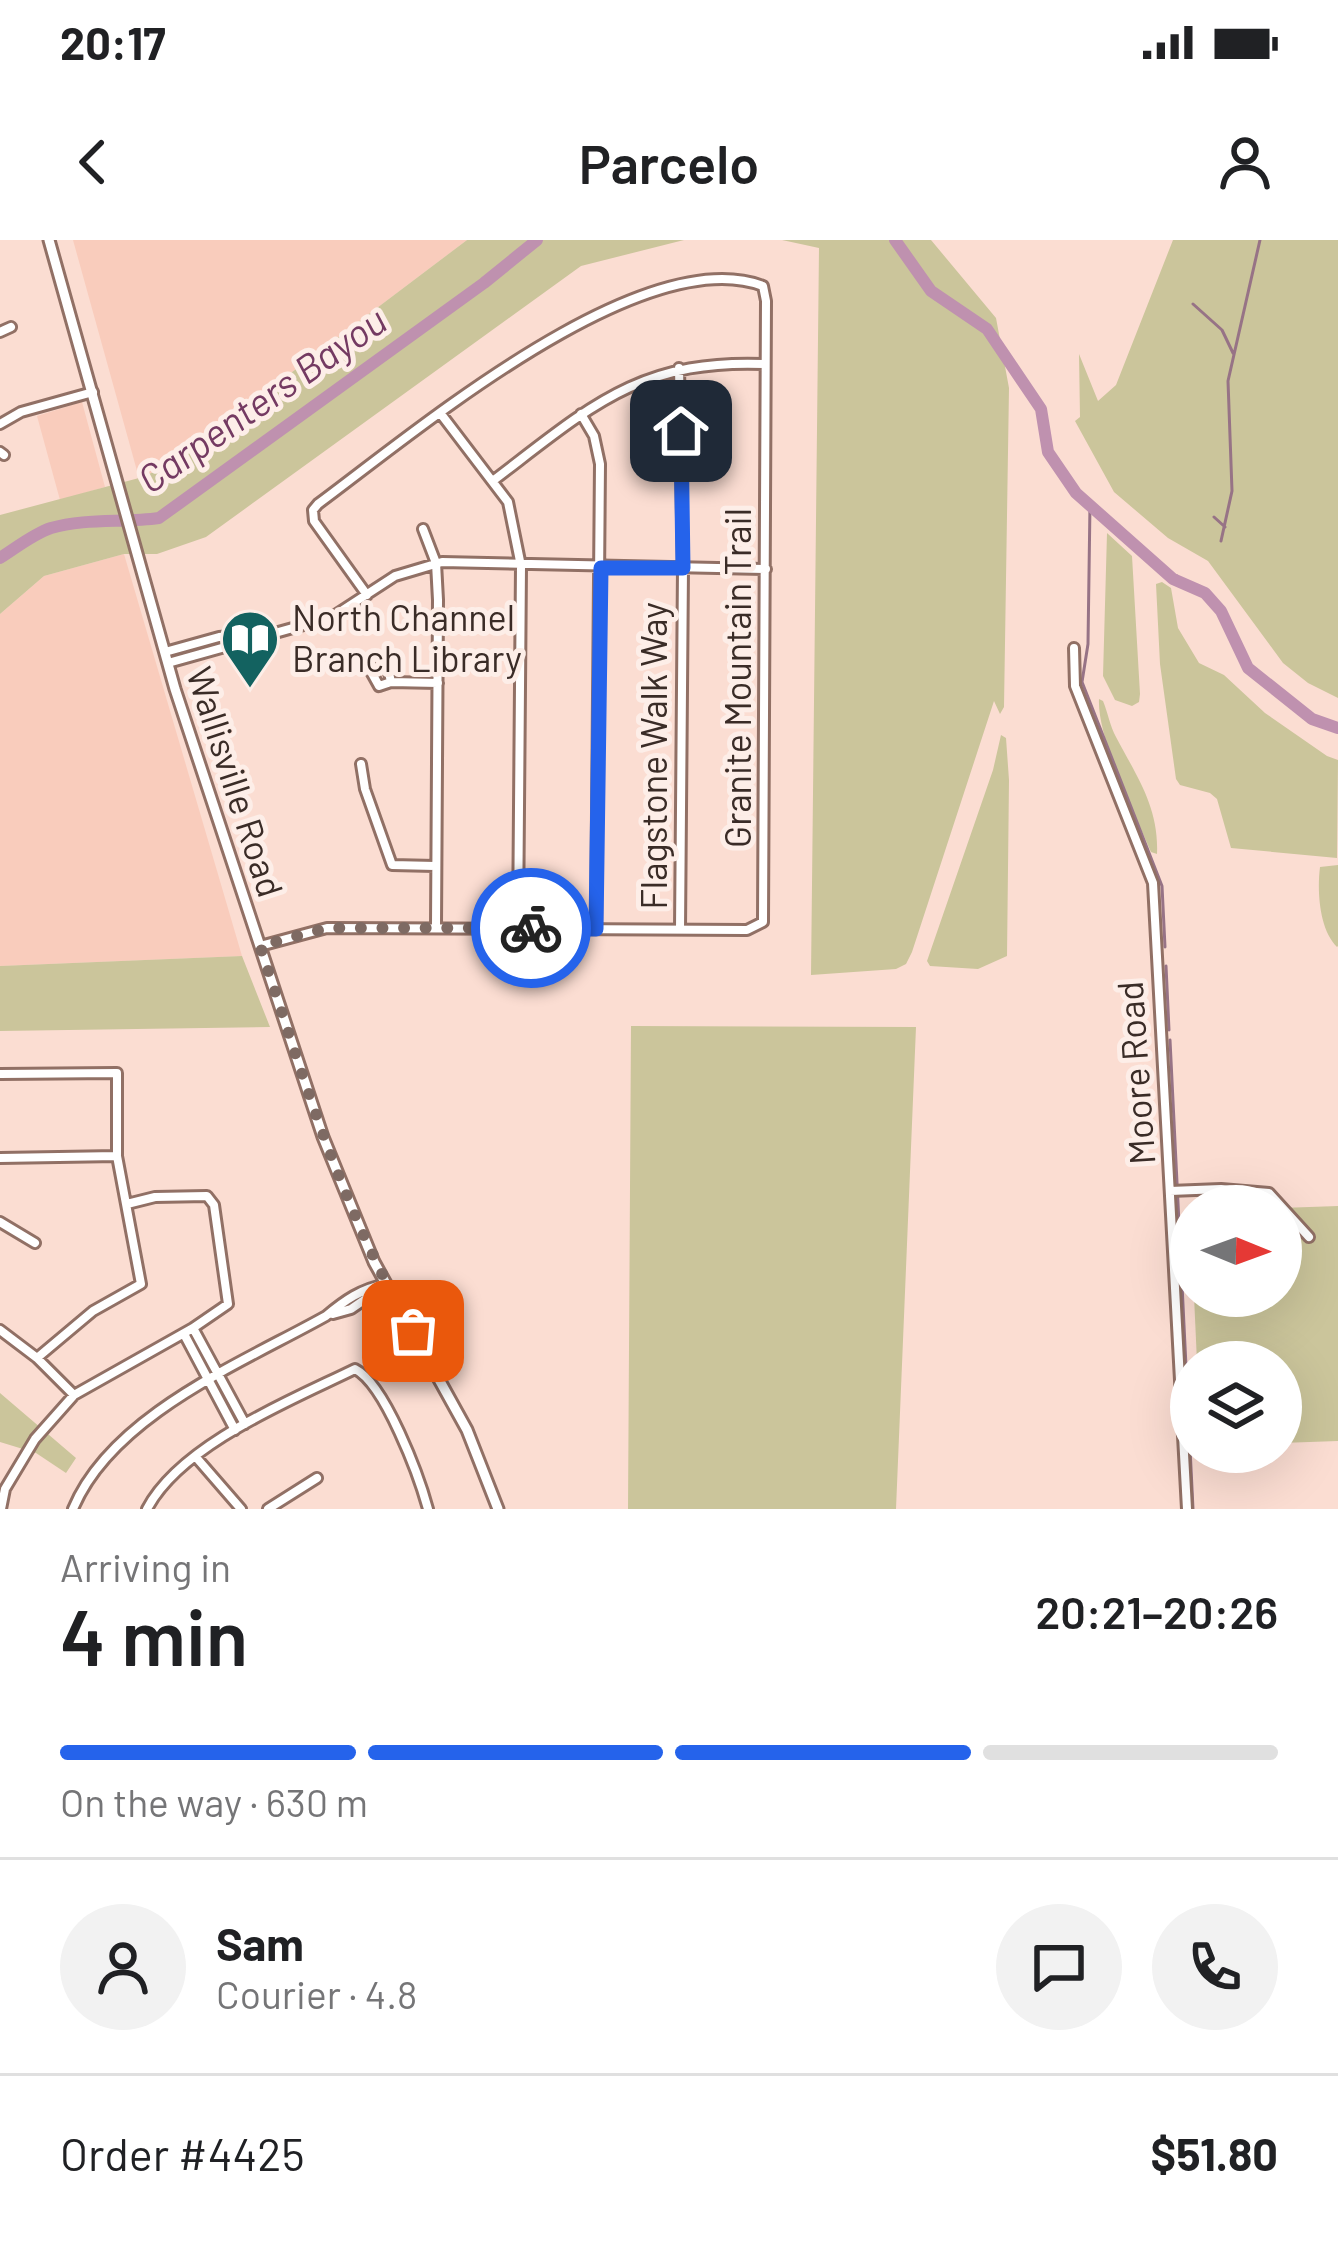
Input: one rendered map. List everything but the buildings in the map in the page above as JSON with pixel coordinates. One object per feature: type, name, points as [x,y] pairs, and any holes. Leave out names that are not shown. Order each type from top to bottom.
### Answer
[{"type":"main road","name":"Wallisville Road","points":[[54,244],[166,657],[323,1137],[350,1210],[459,1414],[498,1509]]},
{"type":"street","name":"Granite Mountain Trail","points":[[441,414],[567,326],[614,302],[711,278],[740,278],[763,286],[764,912],[760,926],[747,930],[680,929]]},
{"type":"street","points":[[0,332],[11,327]]},
{"type":"street","points":[[494,480],[580,414],[630,384],[712,363],[765,364]]},
{"type":"street","name":"Flagstone Walk Way","points":[[679,368],[683,568],[680,929]]},
{"type":"street","points":[[0,424],[21,412],[94,392]]},
{"type":"street","points":[[367,595],[313,514],[318,504],[441,414],[494,480],[514,522],[520,566],[518,928]]},
{"type":"street","points":[[580,414],[599,458],[596,929]]},
{"type":"street","points":[[423,529],[436,563],[436,926]]},
{"type":"street","points":[[166,657],[218,637],[274,633],[332,617],[404,572],[456,560],[520,566],[766,569]]},
{"type":"street","name":"Moore Road","points":[[1074,648],[1075,686],[1153,883],[1170,1192]]},
{"type":"street","points":[[391,682],[438,683]]},
{"type":"street","points":[[361,764],[390,861],[400,867],[435,866]]},
{"type":"street","points":[[260,946],[315,930],[436,926],[680,929]]},
{"type":"street","points":[[0,1074],[117,1073],[117,1156],[141,1284],[67,1330],[38,1358]]},
{"type":"street","points":[[0,1158],[117,1156]]},
{"type":"street","points":[[1,1509],[3,1488],[35,1439],[74,1395],[228,1304],[230,1291],[214,1205],[207,1196],[155,1197],[127,1204]]},
{"type":"street","points":[[0,1222],[35,1243]]},
{"type":"street","points":[[1302,1229],[1309,1237]]},
{"type":"street","points":[[73,1509],[110,1450],[160,1411],[326,1316],[351,1309],[386,1284]]},
{"type":"street","name":"Moore Road","points":[[1177,1317],[1187,1509]]},
{"type":"street","points":[[0,1330],[38,1358],[74,1395]]},
{"type":"street","points":[[189,1331],[245,1424]]},
{"type":"street","points":[[189,1331],[235,1430]]},
{"type":"street","points":[[147,1509],[195,1456],[245,1424],[355,1369],[364,1373],[388,1410],[428,1509]]},
{"type":"street","points":[[195,1456],[242,1509]]},
{"type":"street","points":[[268,1509],[317,1478]]},
{"type":"shaded area","points":[[73,240],[467,240],[166,467],[139,478]]},
{"type":"shaded area","points":[[467,240],[684,240],[581,266],[206,537],[157,554],[124,554],[44,576],[0,614],[0,515],[166,467]]},
{"type":"shaded area","points":[[782,240],[931,240],[996,318],[1009,388],[1004,707],[1000,714],[994,701],[912,952],[906,964],[896,969],[811,975],[819,248]]},
{"type":"shaded area","points":[[1173,240],[1338,240],[1338,698],[1283,663],[1208,561],[1168,538],[1114,492],[1075,421],[1080,417],[1079,354],[1098,401],[1116,385]]},
{"type":"shaded area","points":[[82,402],[105,487],[60,500],[37,416]]},
{"type":"shaded area","points":[[1107,533],[1132,556],[1140,694],[1139,702],[1132,706],[1115,700],[1103,676]]},
{"type":"shaded area","points":[[124,554],[242,956],[0,966],[0,614],[44,576]]},
{"type":"shaded area","points":[[1156,584],[1171,588],[1178,628],[1199,663],[1224,675],[1265,713],[1338,760],[1337,858],[1231,848],[1217,799],[1180,785],[1176,779],[1160,664]]},
{"type":"shaded area","points":[[1099,699],[1150,807],[1157,854],[1151,852],[1118,776]]},
{"type":"shaded area","points":[[1001,735],[1006,738],[1009,780],[1007,956],[978,969],[930,966],[927,961]]},
{"type":"shaded area","points":[[1338,865],[1337,947],[1323,920],[1319,887],[1320,867]]},
{"type":"shaded area","points":[[242,956],[270,1027],[0,1031],[0,966]]},
{"type":"shaded area","points":[[631,1026],[916,1027],[896,1509],[628,1509]]},
{"type":"shaded area","points":[[1338,1206],[1338,1441],[1302,1442],[1302,1341],[1196,1341],[1195,1317],[1302,1317],[1302,1207]]},
{"type":"shaded area","points":[[0,1393],[76,1458],[66,1473],[36,1453],[0,1442]]},
{"type":"waterway","name":"Carpenters Bayou","points":[[0,558],[51,528],[159,518],[537,240]]},
{"type":"waterway","name":"Carpenters Bayou","points":[[895,240],[931,291],[987,329],[1041,409],[1048,452],[1076,493],[1173,579],[1205,593],[1221,611],[1248,668],[1312,719],[1338,728]]},
{"type":"waterway","points":[[1221,541],[1232,491],[1228,381],[1260,240]]},
{"type":"waterway","points":[[1193,304],[1222,330],[1233,353]]},
{"type":"waterway","points":[[1090,504],[1088,644],[1082,682],[1162,886],[1165,947]]},
{"type":"waterway","points":[[1214,517],[1225,527]]},
{"type":"waterway","name":"Carpenters Bayou","points":[[1173,579],[1177,576]]},
{"type":"waterway","points":[[1166,966],[1169,1030]]},
{"type":"waterway","points":[[1170,1040],[1193,1509]]},
{"type":"way so far","points":[[413,1331],[350,1210],[260,946],[327,928],[531,928]]},
{"type":"place","name":"North Channel Branch Library","points":[[250,690]]},
{"type":"route","points":[[531,928],[596,929],[601,568],[683,568],[681,431]]}]
